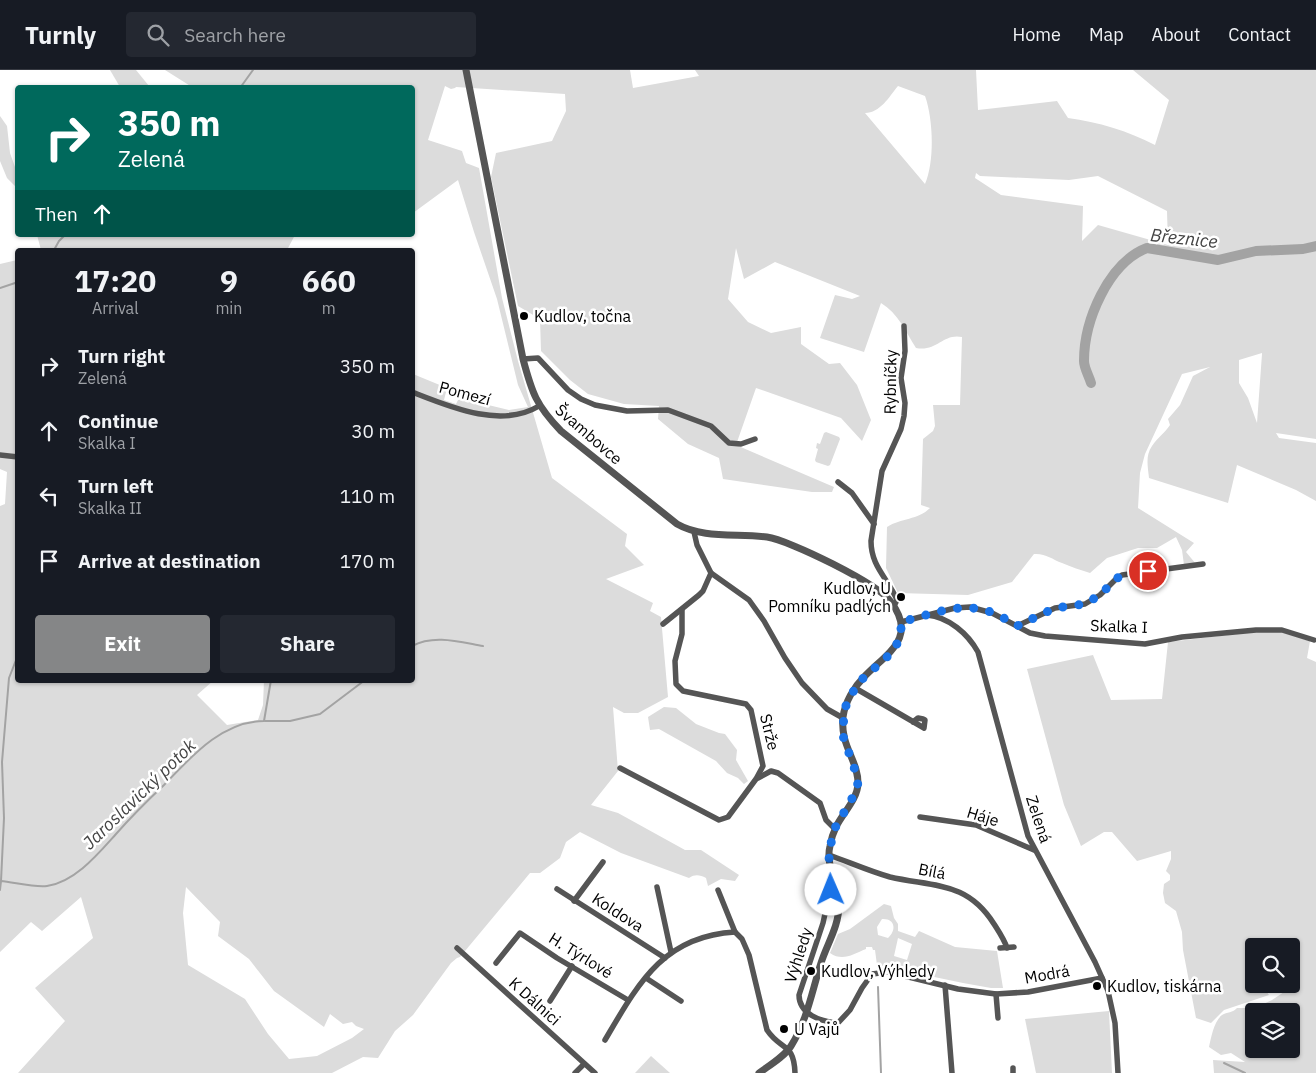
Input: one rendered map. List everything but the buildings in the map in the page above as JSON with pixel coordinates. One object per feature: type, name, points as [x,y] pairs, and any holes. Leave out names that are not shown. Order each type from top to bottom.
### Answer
[{"type":"street","name":"Švambovce","points":[[466,70],[523,359],[529,382],[539,406],[561,431],[677,524],[694,532],[775,539],[861,579],[878,589],[887,596],[894,606],[901,622]]},
{"type":"street","name":"Rybníčky","points":[[894,606],[895,596],[878,569],[871,551],[882,471],[901,429],[904,416],[905,403],[902,378],[905,351],[904,326]]},
{"type":"street","points":[[523,359],[538,358],[568,390],[594,405],[627,411],[668,410],[710,426],[730,443],[741,444],[755,439]]},
{"type":"street","name":"Pomezí","points":[[415,393],[473,413],[488,415],[516,415],[539,406]]},
{"type":"street","points":[[0,455],[15,457]]},
{"type":"street","points":[[838,482],[852,493],[874,524]]},
{"type":"street","points":[[694,532],[697,545],[711,573],[749,600],[802,683],[827,709],[843,718]]},
{"type":"street","points":[[1017,626],[1055,608],[1085,604],[1100,595],[1122,575],[1204,564]]},
{"type":"street","points":[[663,624],[682,610],[702,591],[711,573]]},
{"type":"street","name":"Skalka I","points":[[927,615],[954,608],[970,607],[992,612],[1030,633],[1045,636],[1144,644],[1182,637],[1256,630],[1282,630],[1314,640]]},
{"type":"street","name":"Strže","points":[[620,768],[719,820],[728,817],[756,779],[763,764],[749,706],[743,702],[683,691],[676,684],[675,661],[682,634],[682,610]]},
{"type":"street","points":[[759,1073],[789,1049],[807,1012],[821,962],[833,934],[839,911],[838,892],[828,854],[835,828],[858,786],[856,773],[843,736],[843,718],[847,703],[865,675],[887,657],[896,646],[901,634],[901,622],[927,615]]},
{"type":"street","name":"Zelená","points":[[927,615],[939,617],[952,625],[971,640],[978,652],[1034,850],[1085,943],[1102,978],[1111,1004],[1115,1023],[1118,1073]]},
{"type":"street","points":[[855,688],[913,722]]},
{"type":"street","points":[[756,779],[771,771],[778,773],[820,803],[826,820],[835,828]]},
{"type":"street","name":"Háje","points":[[920,817],[976,825],[1034,850]]},
{"type":"street","name":"Bílá","points":[[828,854],[884,875],[949,888],[962,893],[974,900],[986,912],[1003,948],[1014,947]]},
{"type":"street","points":[[574,901],[603,862]]},
{"type":"street","name":"Výhledy","points":[[807,1012],[800,1005],[799,995],[823,923],[833,874]]},
{"type":"street","points":[[657,888],[671,952]]},
{"type":"street","name":"Koldova","points":[[557,889],[665,958]]},
{"type":"street","points":[[718,890],[735,932],[742,939],[749,955],[767,1030],[774,1039],[789,1049],[794,1059],[795,1073]]},
{"type":"street","points":[[606,1040],[628,1000],[671,952],[690,940],[735,932]]},
{"type":"street","name":"H. Týrlové","points":[[496,963],[520,933],[628,1000]]},
{"type":"street","name":"K Dálnici","points":[[457,948],[595,1073]]},
{"type":"street","points":[[550,1002],[572,966]]},
{"type":"street","name":"Modrá","points":[[807,1012],[824,1022],[838,1023],[850,1010],[872,974],[888,972],[945,986],[996,994],[1028,992],[1102,978]]},
{"type":"street","points":[[646,978],[681,1001]]},
{"type":"street","points":[[945,986],[952,1073]]},
{"type":"street","points":[[996,994],[998,1018]]},
{"type":"street","points":[[575,1073],[584,1064]]},
{"type":"shaded area","points":[[110,70],[136,70],[148,85],[119,85]]},
{"type":"shaded area","points":[[165,70],[630,70],[633,88],[699,76],[695,70],[976,70],[978,110],[1057,101],[1068,118],[1113,128],[1155,145],[1169,100],[1133,70],[1316,70],[1316,439],[1276,433],[1279,438],[1316,443],[1316,501],[1296,490],[1237,465],[1228,503],[1149,478],[1148,454],[1150,450],[1170,425],[1168,419],[1180,405],[1193,376],[1210,367],[1182,374],[1145,454],[1140,473],[1138,508],[1194,543],[1186,552],[1196,564],[1184,565],[1182,550],[1176,537],[1157,548],[1138,548],[1107,558],[1090,573],[1045,555],[1034,554],[1012,582],[968,595],[898,593],[886,568],[887,527],[920,515],[930,508],[921,505],[923,439],[933,431],[935,426],[933,405],[960,405],[962,337],[955,336],[923,349],[916,348],[897,317],[881,303],[864,352],[820,338],[835,295],[852,299],[860,296],[775,262],[744,279],[736,248],[728,299],[748,322],[771,333],[801,327],[801,344],[829,364],[840,363],[857,385],[871,420],[862,441],[841,418],[756,388],[736,445],[834,487],[832,492],[812,492],[723,479],[719,458],[688,444],[658,419],[659,406],[624,404],[588,394],[570,380],[541,351],[540,319],[518,306],[491,177],[496,153],[552,141],[566,111],[565,94],[456,87],[451,89],[445,86],[428,140],[462,151],[466,163],[479,168],[502,298],[552,478],[627,534],[625,546],[644,565],[606,579],[653,603],[650,611],[661,617],[668,697],[638,713],[624,713],[613,707],[618,771],[591,805],[618,813],[685,850],[701,850],[739,875],[735,881],[721,879],[708,886],[704,877],[695,875],[689,878],[621,853],[580,832],[566,842],[560,858],[540,873],[530,873],[460,957],[451,963],[413,1015],[395,1031],[378,1058],[363,1057],[332,1073],[18,1073],[65,1021],[35,988],[93,938],[81,897],[42,931],[31,922],[0,952],[0,506],[5,504],[7,472],[0,469],[0,264],[15,260],[15,683],[211,683],[197,695],[227,725],[258,720],[263,705],[264,683],[415,683],[415,375],[447,388],[444,400],[456,404],[459,398],[509,410],[528,407],[518,385],[497,299],[458,180],[415,212],[415,85],[189,85]],"holes":[[[898,86],[925,96],[928,105],[932,152],[925,184],[865,113],[880,107]],[[976,173],[980,176],[1069,180],[1098,176],[1167,211],[1168,245],[1098,225],[1082,241],[1083,206],[1001,195],[975,178]],[[1262,353],[1257,423],[1248,398],[1239,383],[1239,360]],[[186,887],[220,922],[218,936],[249,959],[274,991],[324,1027],[330,1014],[343,1024],[352,1022],[364,1029],[352,1038],[317,1056],[289,1059],[268,1034],[245,999],[188,965],[183,913]]]},
{"type":"shaded area","points":[[0,116],[7,126],[10,153],[15,167],[15,186],[7,178],[0,161]]},
{"type":"shaded area","points":[[38,237],[294,237],[288,248],[40,248]]},
{"type":"shaded area","points":[[826,432],[840,439],[828,466],[815,460],[818,449],[816,448],[817,443],[820,444]]},
{"type":"shaded area","points":[[1254,632],[1282,632],[1310,641],[1307,658],[1316,662],[1316,1073],[1214,1073],[1213,1060],[1245,1062],[1231,1053],[1221,1055],[1209,1047],[1213,1030],[1219,1018],[1237,1008],[1245,1008],[1245,1058],[1300,1058],[1300,1003],[1266,1003],[1282,993],[1300,993],[1300,938],[1245,938],[1245,993],[1268,993],[1269,995],[1224,1010],[1211,1023],[1196,1018],[1183,950],[1182,932],[1176,911],[1165,903],[1163,893],[1164,884],[1170,880],[1170,875],[1166,871],[1171,859],[1171,851],[1137,861],[1112,832],[1104,832],[1081,846],[1064,805],[1027,669],[1093,655],[1111,700],[1162,699],[1168,642]]},
{"type":"shaded area","points":[[664,707],[676,708],[696,724],[725,734],[737,750],[736,760],[748,781],[744,784],[738,778],[727,773],[716,761],[659,729],[650,730],[648,717]]},
{"type":"shaded area","points":[[884,904],[891,906],[894,918],[898,924],[898,931],[915,937],[919,931],[955,947],[997,951],[1003,988],[963,983],[877,965],[875,950],[872,947],[866,947],[866,949],[844,957],[835,956],[830,953],[838,934],[850,929]],"holes":[[[882,919],[890,920],[893,925],[893,932],[888,938],[878,935],[877,927]],[[898,938],[912,944],[907,960],[894,956]]]},
{"type":"shaded area","points":[[1109,1011],[1112,1073],[1036,1073],[1025,1019]]},
{"type":"shaded area","points":[[651,1056],[670,1073],[635,1073]]},
{"type":"waterway","points":[[242,85],[253,70]]},
{"type":"waterway","points":[[55,248],[63,237]]},
{"type":"waterway","name":"Březnice","points":[[1091,383],[1084,361],[1088,329],[1101,295],[1110,280],[1121,266],[1133,256],[1147,248],[1218,260],[1256,251],[1303,249],[1316,246]]},
{"type":"waterway","points":[[0,288],[15,283]]},
{"type":"waterway","points":[[415,644],[429,640],[438,640],[483,646]]},
{"type":"waterway","points":[[1,881],[4,818],[2,762],[9,678],[15,663]]},
{"type":"waterway","name":"Jaroslavický potok","points":[[0,890],[1,881],[31,886],[47,886],[67,879],[76,873],[94,858],[133,815],[208,742],[234,727],[264,721],[270,683]]},
{"type":"waterway","points":[[265,721],[290,721],[320,714],[361,683]]},
{"type":"waterway","points":[[878,987],[881,1073]]},
{"type":"waterway","points":[[1224,1063],[1245,1073]]},
{"type":"place","name":"Kudlov, točna","points":[[524,316]]},
{"type":"place","name":"Kudlov, U Pomníku padlých","points":[[901,597]]},
{"type":"place","name":"Kudlov, Výhledy","points":[[811,971]]},
{"type":"place","name":"Kudlov, tiskárna","points":[[1097,986]]},
{"type":"place","name":"U Vajů","points":[[784,1029]]},
{"type":"route","points":[[831,890],[833,874],[828,854],[835,828],[858,786],[856,773],[843,736],[844,710],[860,681],[887,657],[896,646],[901,634],[901,622],[954,608],[970,607],[992,612],[1017,626],[1055,608],[1085,604],[1100,595],[1122,575],[1148,571]]}]
